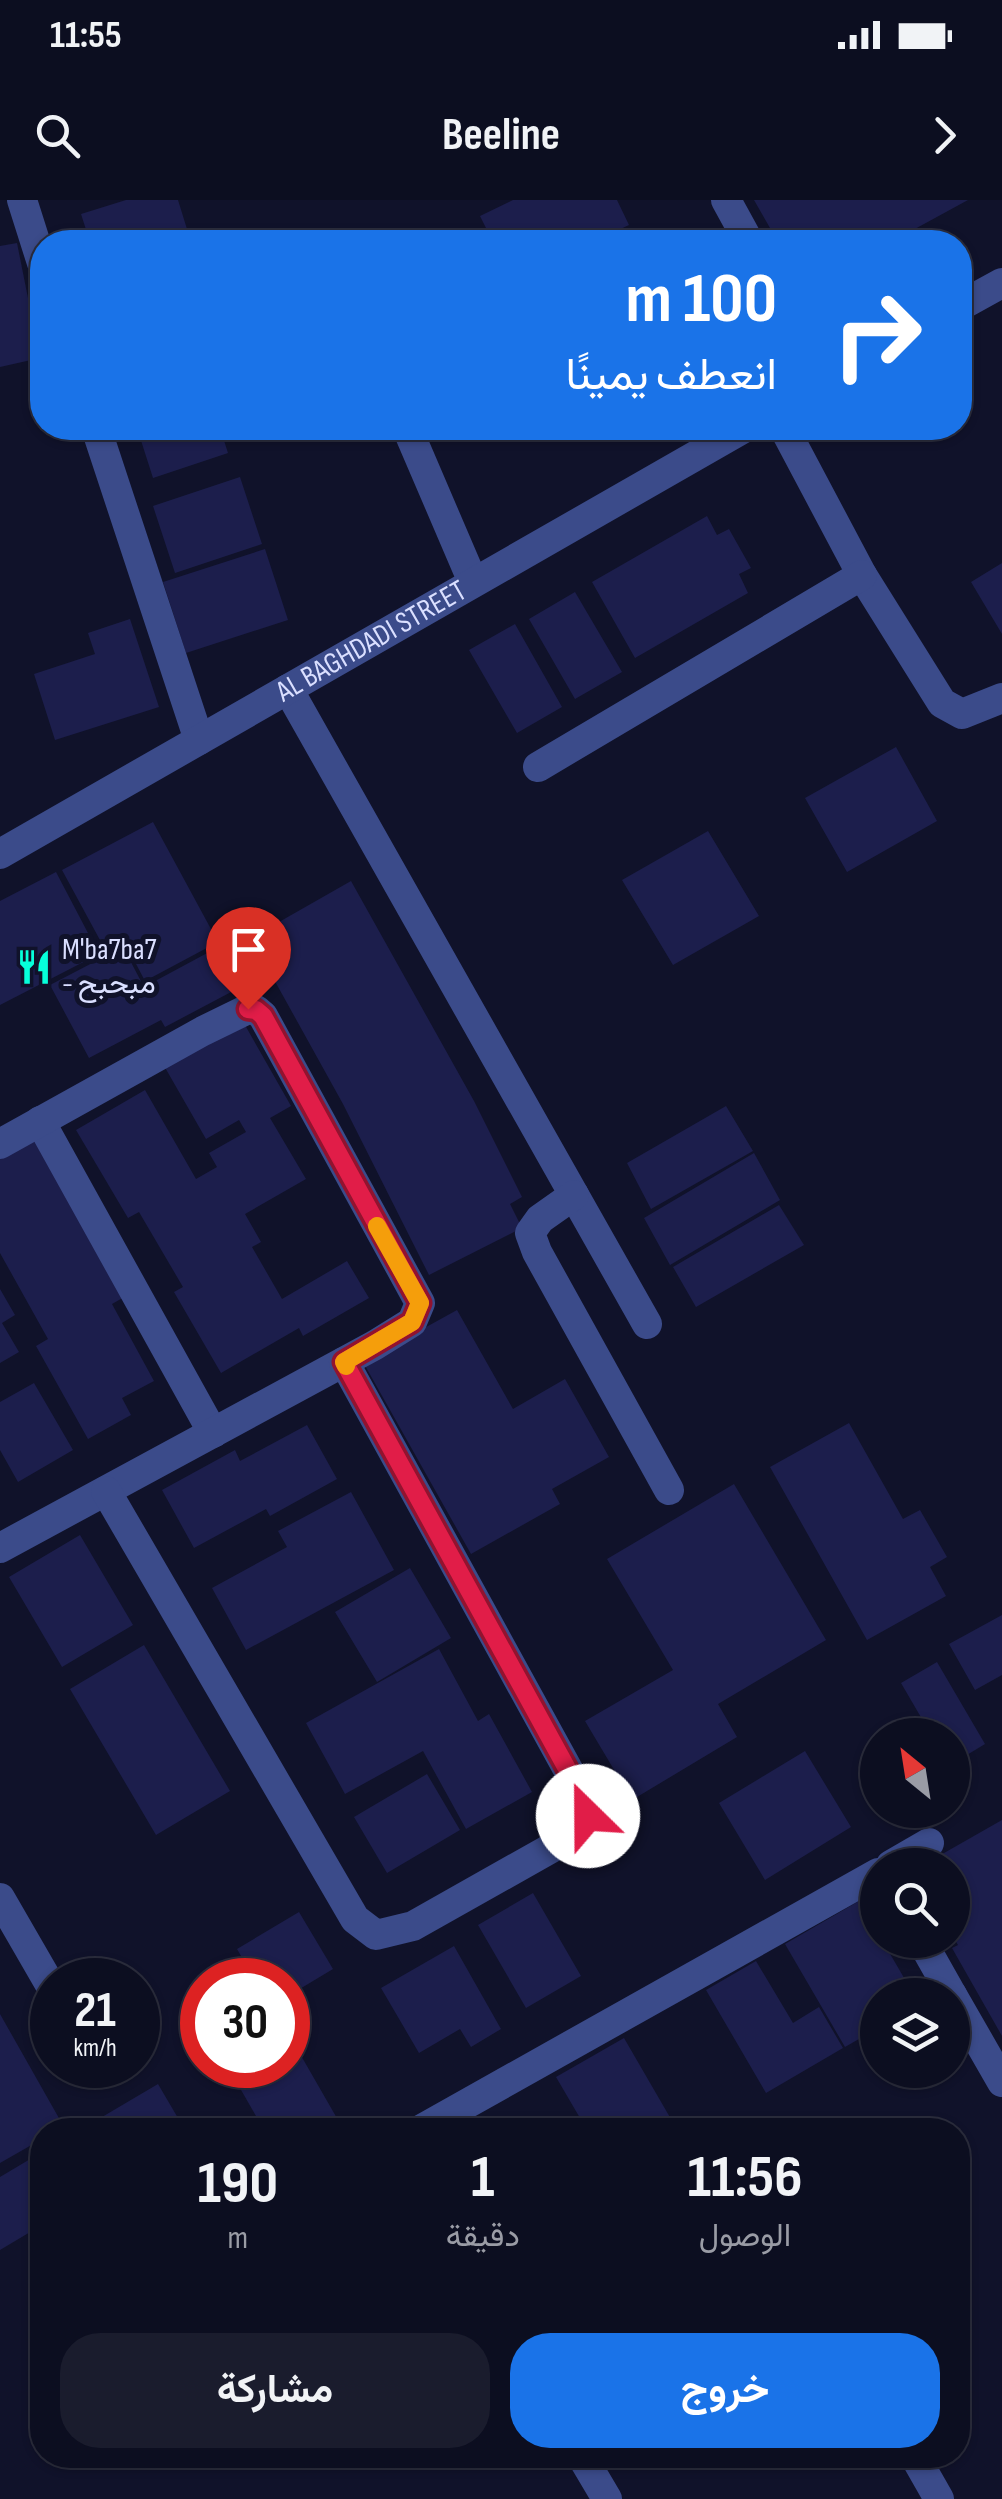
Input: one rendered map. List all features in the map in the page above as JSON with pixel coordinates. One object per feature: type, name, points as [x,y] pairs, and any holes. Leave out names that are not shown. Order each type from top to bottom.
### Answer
[{"type":"street","points":[[22,200],[31,230]]},
{"type":"street","points":[[726,200],[743,230]]},
{"type":"street","points":[[972,299],[1002,283]]},
{"type":"street","points":[[100,440],[199,740]]},
{"type":"street","points":[[412,440],[473,582]]},
{"type":"street","name":"AL BAGHDADI STREET","points":[[0,854],[723,440]]},
{"type":"street","points":[[790,440],[862,574],[942,703],[962,714],[1002,698]]},
{"type":"street","points":[[538,767],[862,574]]},
{"type":"street","points":[[288,689],[647,1324]]},
{"type":"street","points":[[0,1144],[203,1030],[248,1009],[256,1010],[263,1016],[420,1303],[412,1322],[344,1362],[0,1548]]},
{"type":"street","points":[[40,1121],[213,1433]]},
{"type":"street","points":[[574,1195],[540,1219],[530,1233],[546,1269],[669,1490]]},
{"type":"street","points":[[106,1490],[355,1919],[376,1935],[413,1926],[578,1833],[588,1816],[582,1796],[344,1362]]},
{"type":"street","points":[[921,1848],[930,1843]]},
{"type":"street","points":[[441,2118],[860,1883]]},
{"type":"street","points":[[0,1898],[35,1958]]},
{"type":"street","points":[[970,2026],[1002,2082]]},
{"type":"street","points":[[589,2468],[607,2499]]},
{"type":"street","points":[[921,2468],[939,2499]]},
{"type":"building","points":[[126,200],[178,200],[187,230],[86,230],[81,214]]},
{"type":"building","points":[[513,200],[617,200],[629,225],[618,230],[487,230],[480,216]]},
{"type":"building","points":[[754,200],[968,200],[913,230],[771,230]]},
{"type":"building","points":[[17,243],[30,308],[30,360],[0,367],[0,246]]},
{"type":"building","points":[[141,440],[224,440],[228,453],[153,478]]},
{"type":"building","points":[[240,477],[262,544],[175,573],[153,506]]},
{"type":"building","points":[[707,516],[717,535],[729,529],[751,568],[739,574],[748,593],[635,658],[592,582]]},
{"type":"building","points":[[265,549],[288,620],[186,653],[163,582]]},
{"type":"building","points":[[1002,563],[1002,634],[971,582]]},
{"type":"building","points":[[575,592],[622,672],[575,699],[529,619]]},
{"type":"building","points":[[130,619],[159,707],[55,740],[34,674],[95,654],[88,633]]},
{"type":"building","points":[[515,624],[562,707],[517,733],[469,650]]},
{"type":"building","points":[[896,747],[937,821],[847,872],[805,798]]},
{"type":"building","points":[[153,822],[218,942],[145,981],[125,943],[107,953],[62,870]]},
{"type":"building","points":[[708,831],[759,916],[673,965],[622,880]]},
{"type":"building","points":[[56,872],[99,954],[0,1005],[0,901]]},
{"type":"building","points":[[351,881],[474,1101],[522,1197],[510,1204],[522,1228],[429,1275],[343,1104],[251,938]]},
{"type":"building","points":[[123,947],[144,987],[211,951],[233,991],[165,1027],[161,1020],[89,1058],[50,985]]},
{"type":"building","points":[[241,1018],[291,1106],[270,1118],[306,1179],[245,1214],[261,1242],[252,1247],[282,1299],[347,1261],[369,1298],[303,1336],[299,1328],[221,1373],[174,1292],[183,1287],[139,1212],[128,1218],[76,1130],[145,1090],[196,1179],[217,1167],[209,1153],[246,1132],[239,1120],[206,1139],[163,1064]]},
{"type":"building","points":[[726,1106],[753,1151],[651,1209],[627,1163]]},
{"type":"building","points":[[37,1136],[126,1296],[112,1304],[154,1381],[122,1398],[131,1415],[88,1439],[36,1346],[48,1339],[0,1253],[0,1156]]},
{"type":"building","points":[[754,1153],[780,1200],[670,1265],[644,1218]]},
{"type":"building","points":[[779,1205],[804,1245],[696,1307],[673,1267]]},
{"type":"building","points":[[0,1289],[15,1315],[2,1323],[19,1352],[0,1363]]},
{"type":"building","points":[[457,1310],[513,1409],[565,1379],[609,1457],[552,1489],[560,1504],[471,1554],[363,1362]]},
{"type":"building","points":[[34,1383],[73,1450],[18,1482],[0,1450],[0,1402]]},
{"type":"building","points":[[849,1423],[903,1519],[920,1510],[947,1557],[930,1567],[946,1596],[867,1640],[770,1467]]},
{"type":"building","points":[[307,1425],[337,1479],[270,1516],[266,1509],[194,1548],[162,1490],[235,1450],[240,1461]]},
{"type":"building","points":[[734,1484],[826,1640],[718,1704],[737,1737],[632,1800],[585,1721],[673,1670],[607,1559]]},
{"type":"building","points":[[351,1492],[394,1570],[246,1650],[212,1588],[287,1547],[278,1531]]},
{"type":"building","points":[[80,1535],[133,1625],[62,1667],[9,1577]]},
{"type":"building","points":[[410,1568],[451,1638],[377,1682],[335,1612]]},
{"type":"building","points":[[1002,1615],[1002,1675],[975,1690],[949,1644]]},
{"type":"building","points":[[144,1645],[230,1791],[156,1835],[70,1689]]},
{"type":"building","points":[[439,1649],[478,1721],[489,1714],[532,1792],[466,1829],[423,1751],[345,1794],[306,1723]]},
{"type":"building","points":[[937,1662],[970,1718],[921,1718],[901,1683]]},
{"type":"building","points":[[970,1718],[985,1744],[970,1753]]},
{"type":"building","points":[[805,1751],[851,1827],[765,1880],[719,1803]]},
{"type":"building","points":[[427,1774],[460,1830],[387,1873],[354,1817]]},
{"type":"building","points":[[1002,1820],[1002,2036],[958,1958],[970,1958],[970,1848],[953,1848]]},
{"type":"building","points":[[533,1893],[581,1976],[526,2008],[478,1925]]},
{"type":"building","points":[[859,1901],[860,1958],[892,1958],[904,1978],[860,1978],[860,2038],[845,2047],[785,1944]]},
{"type":"building","points":[[299,1912],[333,1969],[310,1983],[310,1958],[242,1958],[237,1949]]},
{"type":"building","points":[[454,1946],[501,2029],[471,2047],[460,2029],[419,2053],[381,1988]]},
{"type":"building","points":[[756,1961],[793,2023],[819,2007],[843,2048],[766,2093],[706,1990]]},
{"type":"building","points":[[0,2014],[30,2067],[30,2088],[42,2088],[59,2118],[30,2118],[30,2146],[0,2163]]},
{"type":"building","points":[[624,2038],[670,2118],[580,2118],[556,2077]]},
{"type":"building","points":[[310,2071],[337,2118],[257,2118],[240,2088],[310,2088]]},
{"type":"building","points":[[160,2087],[178,2118],[100,2118],[151,2088]]},
{"type":"building","points":[[30,2159],[30,2232],[0,2250],[0,2177]]},
{"type":"slow traffic","points":[[346,1366],[344,1362],[412,1322],[420,1303],[377,1226]]},
{"type":"place","name":"M'ba7ba7 - مبحبح","points":[[34,967]]},
{"type":"route","points":[[248,1009],[263,1016],[420,1303],[412,1322],[344,1362],[582,1796],[588,1816]]}]
